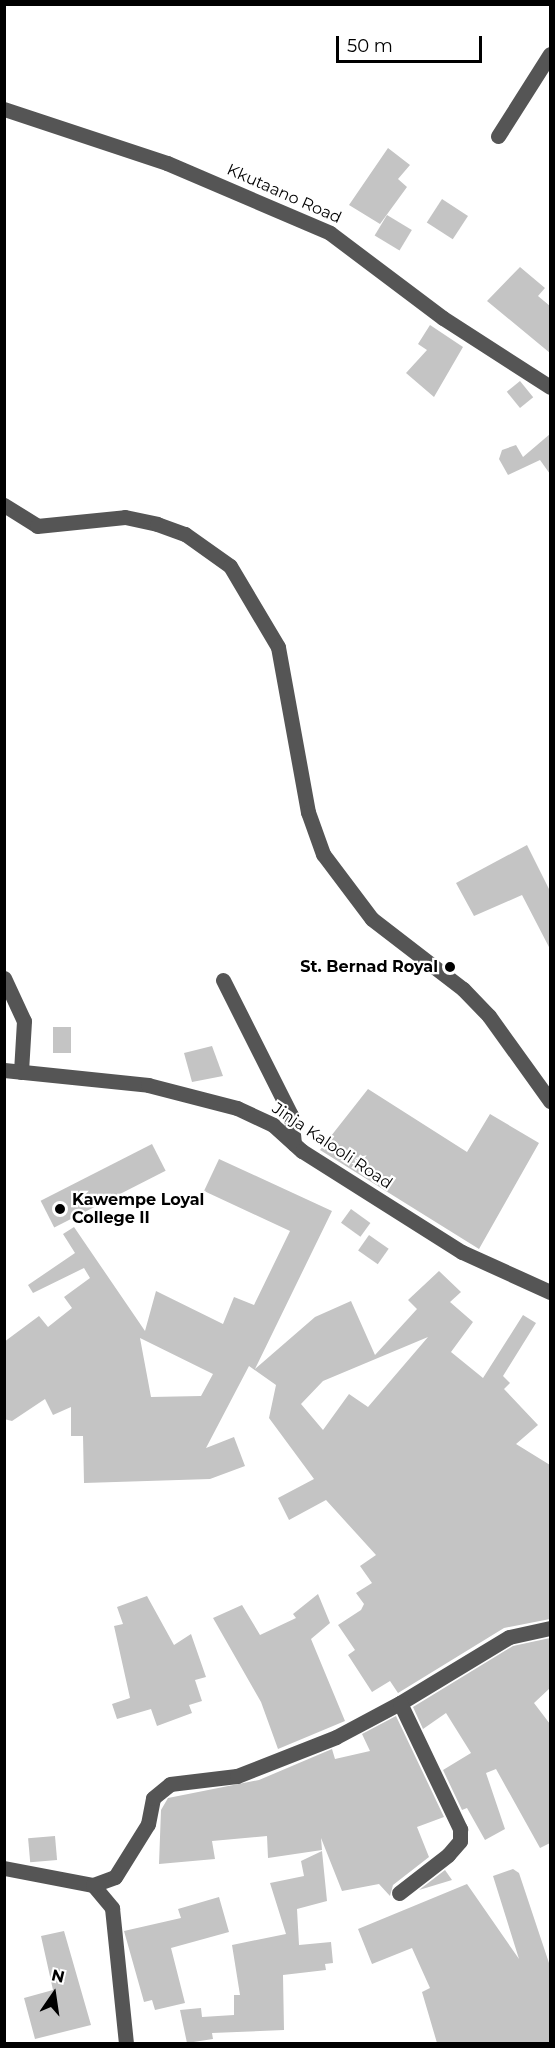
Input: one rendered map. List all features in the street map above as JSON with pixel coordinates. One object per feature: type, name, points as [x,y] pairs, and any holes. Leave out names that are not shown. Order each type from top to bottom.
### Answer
[{"type":"street","points":[[498,136],[550,54]]},
{"type":"street","name":"Kkutaano Road","points":[[4,109],[125,147],[304,219],[363,254],[443,318],[550,387]]},
{"type":"street","points":[[4,505],[37,526],[125,517],[157,524],[185,534],[230,566],[278,647],[308,812],[323,854],[372,919],[464,989],[489,1016],[550,1101]]},
{"type":"street","points":[[4,978],[24,1021],[21,1072]]},
{"type":"street","points":[[223,980],[291,1115],[294,1144]]},
{"type":"street","name":"Jinja Kalooli Road","points":[[4,1070],[148,1085],[210,1101],[273,1125],[294,1144],[462,1252],[550,1292]]},
{"type":"street","points":[[4,1868],[93,1885],[115,1877],[148,1824],[153,1798],[170,1784],[237,1776],[336,1737],[400,1703],[509,1637],[550,1628]]},
{"type":"street","points":[[399,1893],[460,1841],[457,1816],[400,1703]]},
{"type":"street","points":[[93,1885],[112,1908],[126,2043]]},
{"type":"building","points":[[388,148],[410,165],[398,179],[407,187],[380,224],[349,205]]},
{"type":"building","points":[[442,199],[468,216],[453,239],[427,222]]},
{"type":"building","points":[[387,215],[412,230],[399,251],[375,236]]},
{"type":"building","points":[[520,267],[545,288],[538,296],[550,306],[550,353],[487,301]]},
{"type":"building","points":[[430,325],[463,347],[434,397],[406,373],[427,350],[418,344]]},
{"type":"building","points":[[520,381],[533,397],[520,408],[507,392]]},
{"type":"building","points":[[550,434],[550,474],[540,460],[508,475],[499,459],[502,450],[516,445],[523,457]]},
{"type":"building","points":[[527,845],[550,891],[550,949],[522,895],[474,916],[456,883]]},
{"type":"building","points":[[53,1027],[71,1027],[71,1053],[53,1053]]},
{"type":"building","points":[[212,1046],[223,1076],[192,1082],[184,1053]]},
{"type":"building","points":[[368,1089],[467,1152],[490,1114],[539,1143],[479,1249],[320,1150]]},
{"type":"building","points":[[152,1144],[166,1171],[54,1227],[41,1201]]},
{"type":"building","points":[[219,1159],[332,1211],[255,1369],[315,1317],[351,1301],[375,1355],[417,1309],[408,1300],[439,1271],[461,1292],[450,1302],[473,1322],[451,1352],[483,1378],[523,1315],[536,1323],[503,1376],[510,1383],[504,1389],[538,1425],[516,1444],[550,1465],[550,1619],[504,1628],[398,1693],[390,1681],[372,1692],[348,1655],[355,1650],[338,1625],[361,1610],[364,1604],[356,1593],[372,1583],[360,1566],[376,1555],[326,1500],[289,1520],[278,1498],[314,1479],[269,1418],[276,1385],[249,1366],[206,1448],[234,1437],[245,1466],[210,1479],[84,1483],[83,1436],[71,1436],[71,1407],[53,1415],[45,1399],[12,1421],[4,1419],[4,1342],[39,1316],[48,1327],[72,1308],[64,1297],[90,1278],[84,1268],[33,1293],[28,1285],[75,1253],[63,1234],[74,1227],[145,1331],[156,1291],[223,1324],[234,1297],[254,1305],[290,1231],[204,1191]],"holes":[[[428,1337],[368,1407],[349,1394],[323,1430],[301,1404],[323,1381]],[[140,1338],[213,1374],[201,1396],[151,1397]]]},
{"type":"building","points":[[351,1209],[370,1223],[360,1237],[341,1223]]},
{"type":"building","points":[[369,1235],[389,1249],[378,1264],[358,1251]]},
{"type":"building","points":[[318,1594],[330,1623],[311,1639],[345,1721],[278,1749],[261,1702],[213,1618],[242,1605],[260,1635],[296,1618],[293,1614]]},
{"type":"building","points":[[147,1596],[174,1645],[191,1634],[206,1677],[195,1680],[202,1701],[189,1705],[192,1713],[157,1726],[151,1709],[117,1719],[112,1704],[130,1698],[114,1626],[123,1624],[117,1607]]},
{"type":"building","points":[[550,1638],[550,1688],[534,1703],[550,1724],[550,1843],[540,1848],[496,1769],[486,1773],[505,1829],[485,1840],[467,1808],[462,1810],[443,1770],[471,1753],[446,1713],[423,1729],[413,1707],[513,1646]]},
{"type":"building","points":[[396,1716],[444,1817],[417,1827],[429,1857],[393,1885],[390,1896],[379,1884],[342,1891],[321,1838],[322,1850],[268,1858],[267,1836],[212,1841],[215,1859],[159,1864],[161,1810],[168,1798],[259,1780],[332,1749],[335,1759],[370,1751],[362,1734]]},
{"type":"building","points":[[55,1836],[57,1860],[30,1862],[28,1838]]},
{"type":"building","points":[[322,1851],[327,1901],[297,1909],[299,1945],[331,1942],[333,1963],[325,1964],[326,1970],[283,1975],[284,2030],[212,2033],[213,2039],[187,2043],[180,2010],[201,2008],[202,2017],[234,2015],[234,1995],[240,1995],[232,1945],[286,1934],[270,1883],[304,1876],[301,1861]]},
{"type":"building","points":[[513,1869],[519,1873],[550,1966],[550,2043],[437,2043],[422,1992],[430,1988],[412,1948],[372,1964],[358,1929],[467,1884],[519,1959],[493,1876]]},
{"type":"building","points":[[445,1870],[452,1880],[419,1890]]},
{"type":"building","points":[[219,1897],[229,1932],[171,1948],[185,2003],[155,2010],[152,2000],[144,2002],[124,1931],[181,1918],[178,1909]]},
{"type":"building","points":[[64,1931],[91,2025],[35,2039],[24,1998],[53,1990],[41,1936]]},
{"type":"place","name":"St. Bernad Royal","points":[[450,967]]},
{"type":"place","name":"Kawempe Loyal College II","points":[[60,1209]]}]
